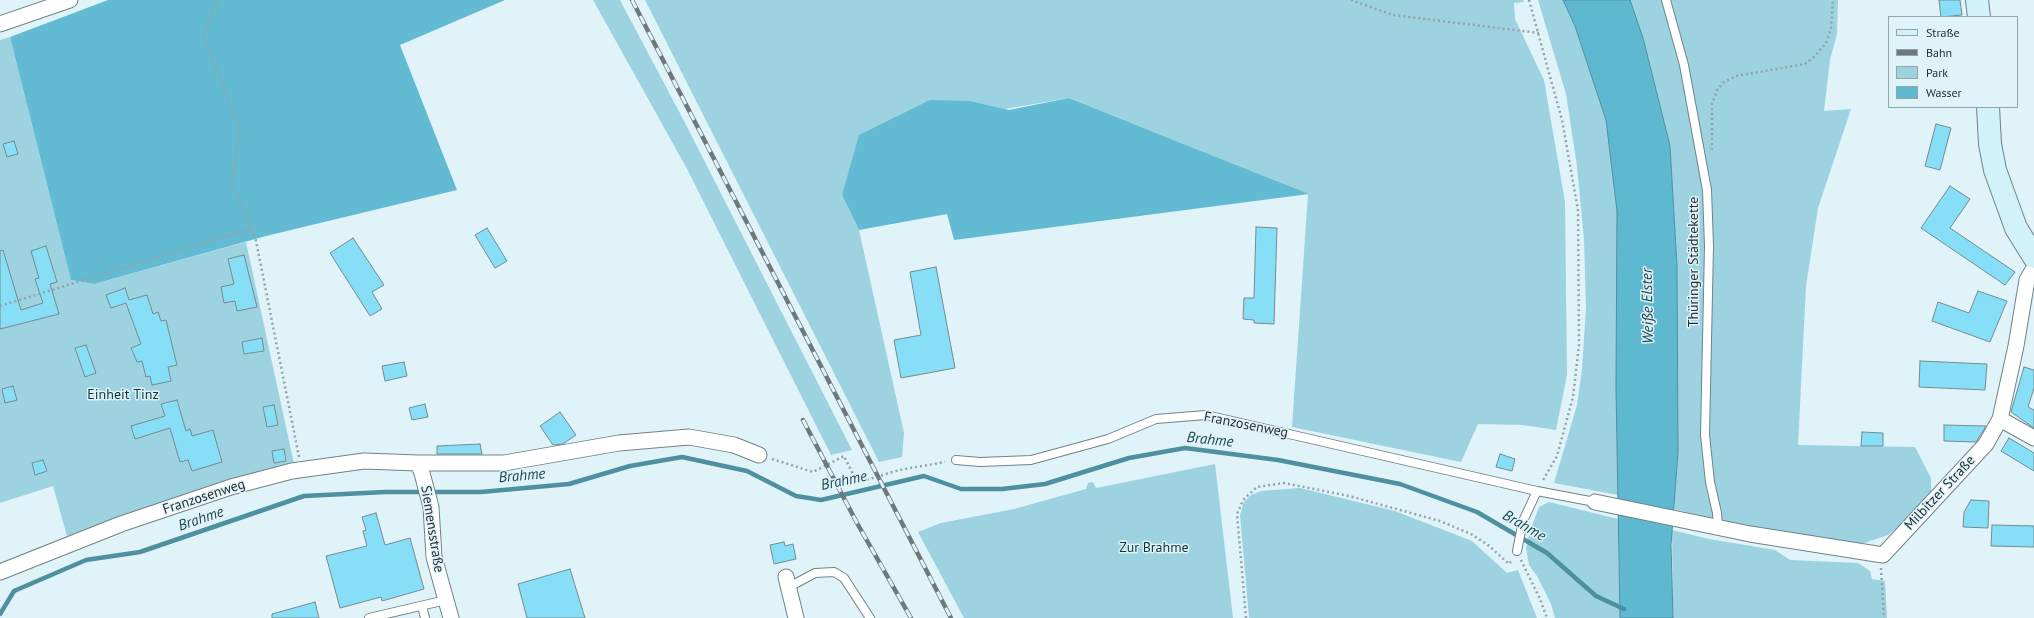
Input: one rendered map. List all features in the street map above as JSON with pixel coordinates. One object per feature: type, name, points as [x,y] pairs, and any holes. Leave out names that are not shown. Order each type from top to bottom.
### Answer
[{"type":"main road","points":[[1977,0],[1979,16]]},
{"type":"main road","points":[[1988,108],[1990,144],[1995,170],[2016,228],[2034,257]]},
{"type":"street","points":[[0,24],[70,0]]},
{"type":"street","name":"Milbitzer Straße","points":[[1718,527],[1883,555],[1986,444],[2000,419],[2016,346],[2027,280],[2034,268]]},
{"type":"street","points":[[2000,419],[2034,438]]},
{"type":"street","name":"Franzosenweg","points":[[0,572],[121,524],[231,487],[301,470],[364,460],[420,468],[504,463],[619,443],[689,437],[734,445],[760,455]]},
{"type":"street","name":"Siemensstraße","points":[[420,468],[431,507],[434,557],[452,617]]},
{"type":"street","points":[[1595,502],[1718,527]]},
{"type":"street","points":[[787,582],[796,618]]},
{"type":"lane","name":"Thüringer Städtekette","points":[[1666,0],[1684,65],[1707,190],[1709,262],[1705,435],[1710,482],[1717,514],[1718,527]]},
{"type":"lane","name":"Franzosenweg","points":[[956,460],[980,462],[1031,460],[1108,439],[1156,419],[1206,415],[1536,491],[1595,502]]},
{"type":"lane","points":[[1517,551],[1523,521],[1536,491]]},
{"type":"lane","points":[[787,582],[815,573],[834,572],[844,578],[870,618]]},
{"type":"lane","points":[[369,618],[446,600]]},
{"type":"lane","points":[[422,606],[425,618]]},
{"type":"path","points":[[218,0],[203,35],[240,129],[232,185],[252,228],[301,470]]},
{"type":"path","points":[[1351,0],[1393,15],[1539,33]]},
{"type":"path","points":[[1529,0],[1562,120],[1578,210],[1580,294],[1579,345],[1573,397],[1557,456],[1536,491]]},
{"type":"path","points":[[1712,152],[1711,115],[1712,104],[1717,90],[1724,82],[1736,76],[1805,64],[1814,58],[1826,43],[1831,29],[1833,0]]},
{"type":"path","points":[[0,306],[252,228]]},
{"type":"path","points":[[760,455],[813,472],[844,456],[855,478],[863,481],[899,470],[956,460]]},
{"type":"path","points":[[1246,618],[1237,514],[1243,500],[1257,487],[1284,483],[1349,496],[1440,521],[1471,534],[1488,545],[1510,564],[1517,551]]},
{"type":"path","points":[[1517,551],[1540,599],[1547,618]]},
{"type":"path","points":[[1881,564],[1884,618]]},
{"type":"green space","points":[[593,0],[620,0],[683,119],[852,450],[831,455],[686,167]]},
{"type":"green space","points":[[645,0],[1523,0],[1524,2],[1514,3],[1515,19],[1544,80],[1565,202],[1567,375],[1556,430],[1523,425],[1478,424],[1461,462],[1292,427],[1308,194],[1069,98],[1005,109],[971,101],[842,195],[859,230],[904,433],[902,457],[879,462]]},
{"type":"green space","points":[[1538,0],[1563,0],[1575,26],[1606,120],[1617,211],[1618,495],[1554,483],[1577,405],[1582,370],[1586,307],[1584,240],[1577,166],[1566,94]]},
{"type":"green space","points":[[1630,0],[1838,0],[1837,34],[1830,60],[1824,111],[1851,109],[1818,208],[1806,286],[1798,445],[1915,447],[1931,478],[1931,493],[1910,518],[1888,535],[1864,543],[1840,543],[1724,522],[1674,509],[1678,452],[1677,266],[1670,146],[1643,38]]},
{"type":"green space","name":"Einheit Tinz","points":[[10,37],[71,280],[94,284],[246,242],[294,464],[233,478],[67,536],[53,486],[0,503],[0,40]]},
{"type":"green space","name":"Zur Brahme","points":[[1215,464],[1233,618],[964,618],[918,532],[941,523],[1014,509],[1086,489],[1088,483],[1093,482],[1096,488]]},
{"type":"green space","points":[[1300,488],[1395,511],[1472,541],[1507,573],[1518,570],[1537,618],[1249,618],[1240,515],[1244,502],[1251,495],[1261,491]]},
{"type":"green space","points":[[1549,502],[1618,519],[1620,618],[1555,618],[1551,604],[1537,576],[1529,565],[1526,548],[1530,531],[1539,507]]},
{"type":"green space","points":[[1672,530],[1709,539],[1775,550],[1790,560],[1858,563],[1870,571],[1872,579],[1885,581],[1887,618],[1673,618]]},
{"type":"shaded area","points":[[108,0],[505,0],[400,45],[457,190],[266,236],[94,284],[71,280],[10,37]]},
{"type":"shaded area","points":[[1069,98],[1309,194],[954,240],[947,214],[859,230],[842,195],[859,135],[930,100],[971,101],[1009,110]]},
{"type":"water","name":"Weiße Elster","points":[[1563,0],[1630,0],[1643,38],[1670,146],[1677,266],[1678,452],[1671,545],[1673,618],[1620,618],[1616,388],[1617,211],[1606,120],[1575,26]]},
{"type":"building","points":[[1939,0],[1960,0],[1962,15],[1941,16]]},
{"type":"building","points":[[1936,124],[1951,128],[1940,170],[1925,166]]},
{"type":"building","points":[[14,141],[18,154],[7,157],[3,144]]},
{"type":"building","points":[[1950,186],[1970,199],[1950,228],[2015,272],[2005,285],[1921,228]]},
{"type":"building","points":[[1256,227],[1277,228],[1274,324],[1254,323],[1254,320],[1243,319],[1244,298],[1254,298]]},
{"type":"building","points":[[487,228],[507,261],[495,268],[475,235]]},
{"type":"building","points":[[353,238],[384,285],[372,292],[382,309],[370,316],[330,253]]},
{"type":"building","points":[[46,246],[57,282],[50,284],[59,314],[0,329],[0,251],[3,250],[21,310],[43,303],[35,279],[39,278],[31,251]]},
{"type":"building","points":[[244,255],[257,307],[237,311],[235,301],[224,303],[221,287],[234,284],[228,259]]},
{"type":"building","points":[[936,267],[955,368],[901,378],[894,340],[921,335],[910,272]]},
{"type":"building","points":[[125,288],[129,300],[147,295],[153,314],[158,312],[161,321],[166,320],[177,365],[168,367],[171,381],[152,385],[150,376],[146,377],[142,361],[137,362],[131,348],[141,344],[126,303],[111,308],[106,295]]},
{"type":"building","points":[[1978,291],[2007,301],[1990,342],[1932,321],[1938,302],[1969,313]]},
{"type":"building","points":[[262,338],[264,351],[244,354],[242,342]]},
{"type":"building","points":[[86,345],[96,373],[85,377],[75,348]]},
{"type":"building","points":[[1920,361],[1987,364],[1985,390],[1919,387]]},
{"type":"building","points":[[404,362],[407,376],[385,381],[382,366]]},
{"type":"building","points":[[2024,367],[2034,370],[2034,388],[2028,407],[2034,410],[2034,428],[2011,412]]},
{"type":"building","points":[[13,386],[17,400],[5,403],[2,389]]},
{"type":"building","points":[[177,400],[186,431],[190,429],[192,436],[213,430],[222,462],[192,471],[188,460],[180,462],[170,428],[135,439],[131,426],[165,416],[161,404]]},
{"type":"building","points":[[425,404],[428,417],[412,420],[409,408]]},
{"type":"building","points":[[274,405],[278,425],[267,427],[263,407]]},
{"type":"building","points":[[560,412],[576,435],[563,444],[553,445],[540,426]]},
{"type":"building","points":[[1944,425],[1986,426],[1976,442],[1944,441]]},
{"type":"building","points":[[1862,432],[1883,433],[1883,446],[1861,446]]},
{"type":"building","points":[[2009,438],[2034,453],[2034,471],[2001,451]]},
{"type":"building","points":[[480,444],[482,454],[437,454],[437,446]]},
{"type":"building","points":[[284,449],[286,461],[274,463],[272,451]]},
{"type":"building","points":[[1500,454],[1515,459],[1512,471],[1496,467]]},
{"type":"building","points":[[43,460],[47,471],[35,475],[32,463]]},
{"type":"building","points":[[1971,500],[1989,501],[1988,528],[1963,527],[1964,512]]},
{"type":"building","points":[[376,513],[385,545],[410,538],[424,589],[382,601],[381,597],[340,608],[326,556],[367,546],[363,531],[366,530],[362,517]]},
{"type":"building","points":[[1992,525],[2034,526],[2034,547],[1991,546]]},
{"type":"building","points":[[784,542],[785,546],[793,544],[796,559],[774,564],[770,545]]},
{"type":"building","points":[[570,569],[585,618],[527,618],[518,584]]},
{"type":"building","points":[[315,602],[319,618],[272,618],[272,614]]},
{"type":"waterway","name":"Brahme","points":[[0,614],[14,591],[86,560],[140,552],[304,496],[385,492],[481,492],[569,484],[630,466],[682,457],[747,471],[796,496],[821,500],[924,476],[961,489],[1002,489],[1045,484],[1129,458],[1185,448],[1278,460],[1400,484],[1477,512],[1547,553],[1596,596],[1624,609]]},
{"type":"railway","points":[[632,0],[951,618]]},
{"type":"railway","points":[[803,420],[857,523],[911,618]]}]
